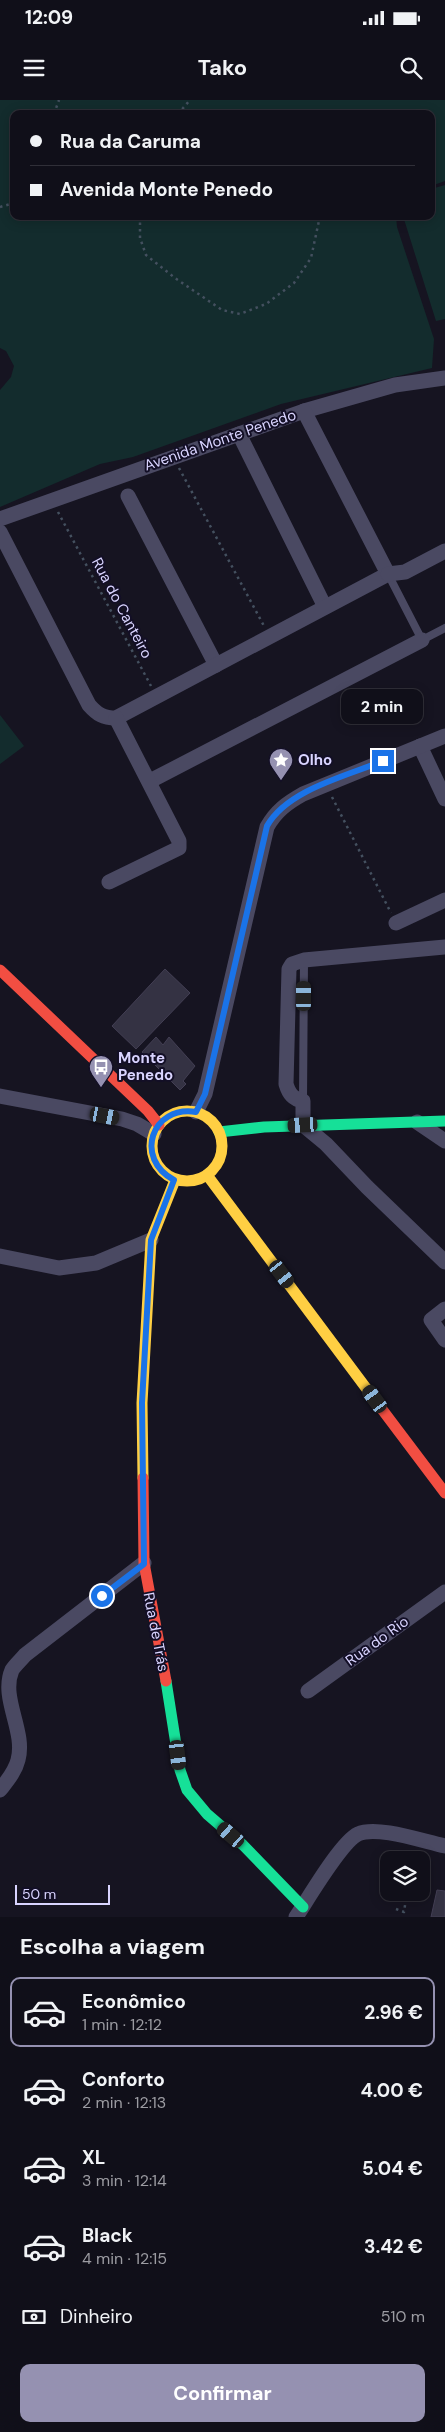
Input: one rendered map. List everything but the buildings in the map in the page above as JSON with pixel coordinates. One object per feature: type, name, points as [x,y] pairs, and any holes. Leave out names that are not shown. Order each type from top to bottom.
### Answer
[{"type":"street","name":"Avenida Monte Penedo","points":[[0,519],[304,411],[395,385],[445,378]]},
{"type":"street","points":[[304,411],[388,574]]},
{"type":"street","points":[[239,434],[325,607]]},
{"type":"street","points":[[128,496],[216,665]]},
{"type":"street","points":[[0,532],[89,705],[97,714],[106,718],[116,718],[388,574],[405,572],[445,551]]},
{"type":"street","points":[[150,782],[422,640]]},
{"type":"street","points":[[109,882],[179,848],[179,841],[116,718]]},
{"type":"street","points":[[196,1112],[205,1094],[267,826],[274,814],[287,803],[326,785],[445,736]]},
{"type":"street","points":[[420,746],[445,799]]},
{"type":"street","points":[[396,923],[445,900]]},
{"type":"street","points":[[303,1125],[304,1102],[295,1099],[289,1092],[286,1084],[288,969],[292,964],[304,960],[445,948]]},
{"type":"street","points":[[0,970],[148,1111],[156,1130]]},
{"type":"street","points":[[0,1096],[122,1119],[156,1130]]},
{"type":"street","points":[[188,1111],[196,1112],[210,1120],[219,1132],[222,1142],[220,1161],[207,1175],[192,1182],[174,1180],[157,1165],[152,1150],[156,1130],[172,1114],[188,1111]]},
{"type":"street","points":[[219,1132],[303,1125],[445,1121]]},
{"type":"street","points":[[417,1122],[445,1141]]},
{"type":"street","points":[[303,1125],[326,1144],[368,1188],[445,1262]]},
{"type":"street","points":[[207,1175],[445,1493]]},
{"type":"street","name":"Rua de Trás","points":[[174,1180],[151,1240],[142,1403],[144,1564],[174,1725],[180,1770],[187,1790],[207,1814],[244,1845],[299,1912]]},
{"type":"street","points":[[0,1256],[59,1268],[96,1263],[151,1240]]},
{"type":"street","points":[[445,1309],[431,1320],[445,1340]]},
{"type":"street","points":[[0,1790],[13,1774],[18,1760],[20,1741],[10,1709],[7,1685],[12,1670],[25,1655],[144,1564]]},
{"type":"street","name":"Rua do Rio","points":[[308,1691],[445,1592]]},
{"type":"street","points":[[299,1912],[346,1843],[359,1833],[379,1832],[445,1846]]},
{"type":"lane","points":[[388,574],[422,640],[445,628]]},
{"type":"path","points":[[181,110],[190,100]]},
{"type":"path","points":[[140,220],[140,238],[146,255],[175,278],[222,310],[240,314],[266,304],[294,283],[311,258],[319,220]]},
{"type":"path","points":[[173,457],[269,637]]},
{"type":"path","name":"Rua do Canteiro","points":[[52,500],[156,696]]},
{"type":"path","points":[[326,785],[396,923]]},
{"type":"path","points":[[396,1909],[404,1912],[406,1901]]},
{"type":"green space","points":[[0,100],[445,100],[445,181],[435,185],[435,110],[10,110],[10,220],[396,220],[397,227],[434,339],[432,368],[281,404],[133,457],[100,464],[0,507],[0,390],[11,377],[14,366],[6,351],[0,348]]},
{"type":"green space","points":[[445,185],[445,319],[436,321],[404,220],[435,220],[435,188]]},
{"type":"green space","points":[[0,715],[24,746],[0,764]]},
{"type":"traffic: fast","points":[[219,1132],[264,1127],[445,1121]]},
{"type":"traffic: fast","points":[[166,1681],[180,1770],[187,1790],[207,1814],[243,1845],[303,1907]]},
{"type":"traffic: slow","points":[[180,1111],[194,1111],[207,1117],[216,1126],[222,1139],[222,1146],[220,1159],[212,1171],[194,1181],[180,1181],[167,1175],[158,1166],[152,1153],[152,1139],[158,1126],[167,1117],[180,1111]]},
{"type":"traffic: slow","points":[[207,1175],[378,1404]]},
{"type":"traffic: slow","points":[[143,1478],[142,1403],[151,1240],[175,1180]]},
{"type":"traffic: jam","points":[[0,970],[148,1111],[159,1125]]},
{"type":"traffic: jam","points":[[378,1404],[445,1493]]},
{"type":"traffic: jam","points":[[143,1478],[144,1563],[166,1681]]},
{"type":"place","name":"Olho","points":[[281,781]]},
{"type":"place","name":"Monte Penedo","points":[[101,1088]]},
{"type":"route","points":[[102,1596],[144,1564],[142,1403],[151,1240],[174,1180],[157,1165],[152,1150],[154,1134],[159,1125],[172,1114],[188,1111],[196,1112],[205,1094],[267,826],[274,814],[287,803],[303,794],[383,761]]}]
